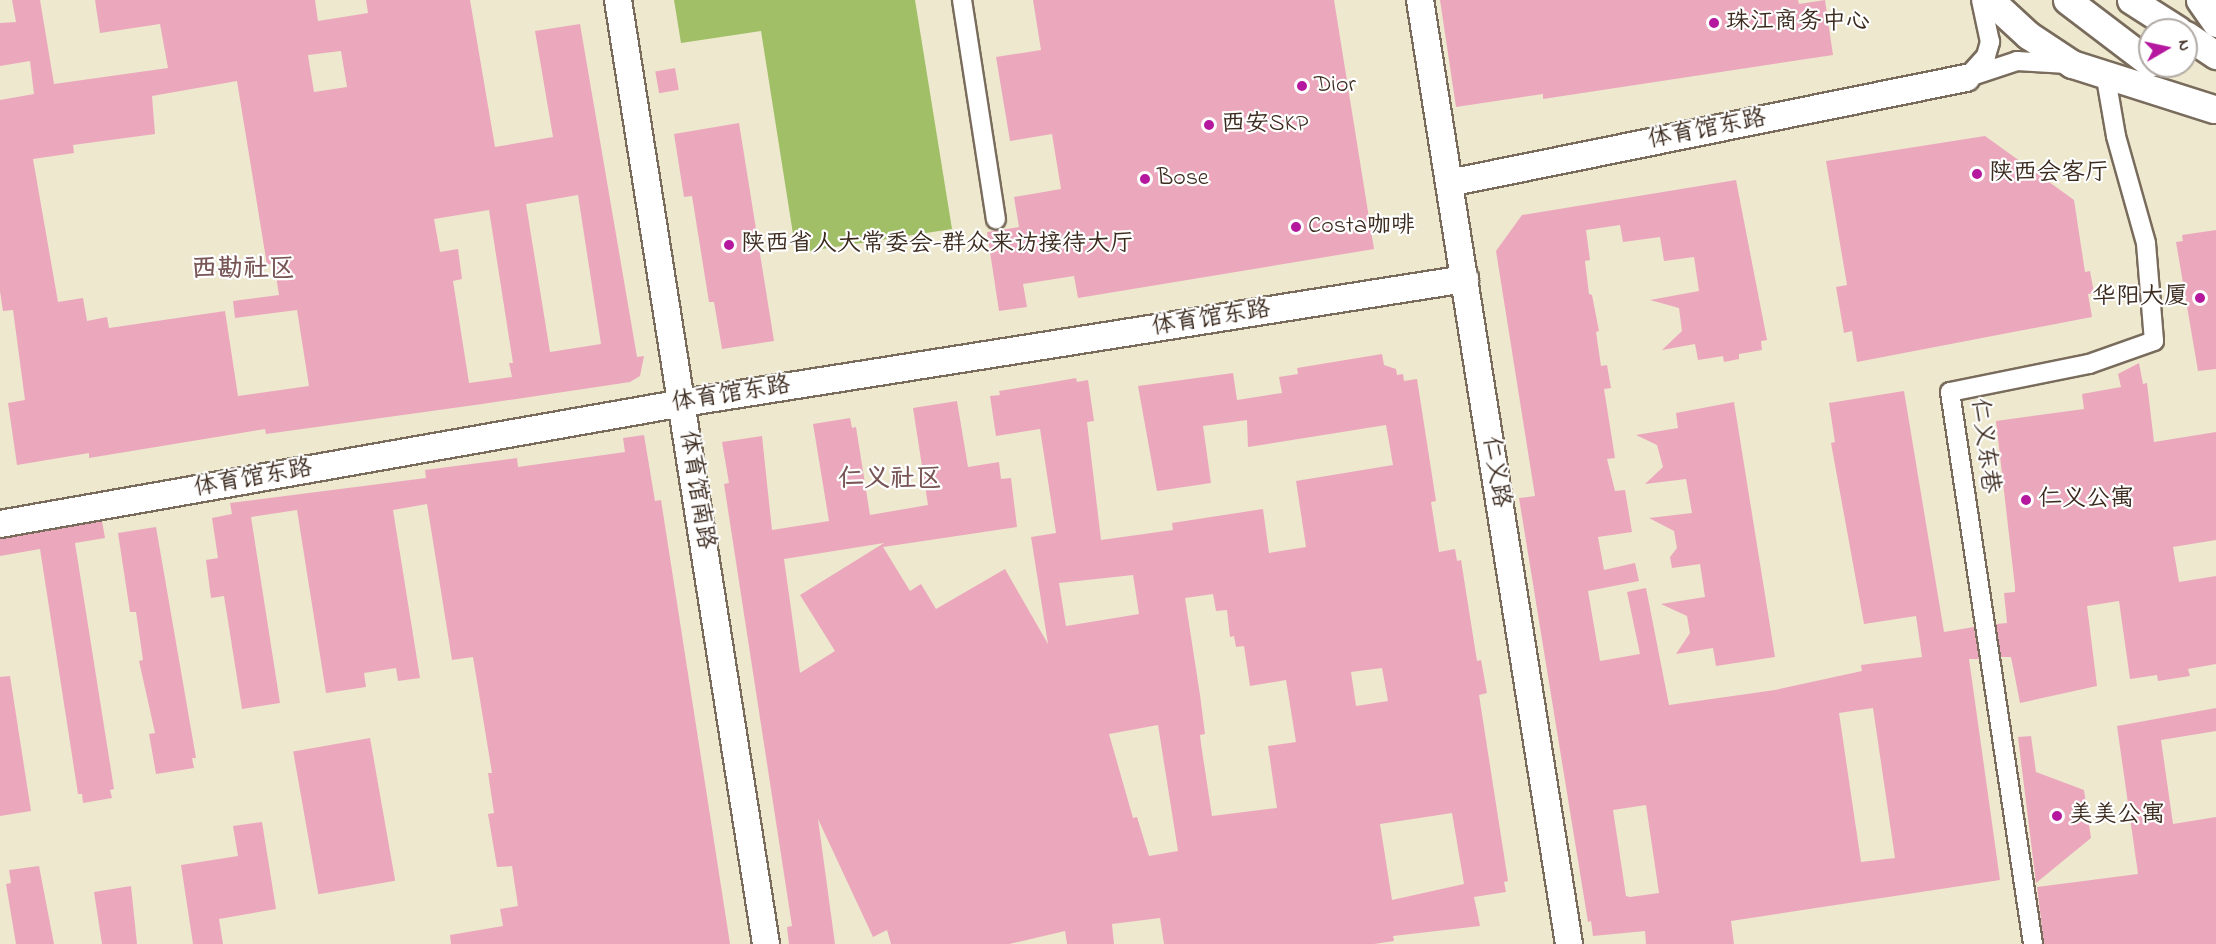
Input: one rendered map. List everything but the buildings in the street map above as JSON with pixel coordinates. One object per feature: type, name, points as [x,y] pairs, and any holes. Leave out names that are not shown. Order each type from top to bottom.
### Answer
[{"type":"main road","points":[[1990,0],[2028,35],[2072,64],[2106,78],[2215,110]]},
{"type":"main road","points":[[2067,0],[2138,54]]},
{"type":"main road","points":[[2131,0],[2159,18]]},
{"type":"main road","points":[[2200,0],[2216,23]]},
{"type":"main road","points":[[2198,43],[2216,54]]},
{"type":"main road","points":[[2171,78],[2215,110]]},
{"type":"street","name":"体育馆南路","points":[[618,0],[766,944]]},
{"type":"street","points":[[962,0],[996,219]]},
{"type":"street","name":"仁义路","points":[[1420,0],[1569,944]]},
{"type":"street","points":[[1966,78],[1986,56],[1990,42],[1981,0]]},
{"type":"street","points":[[1966,78],[2017,61],[2072,64]]},
{"type":"street","name":"体育馆东路","points":[[1449,183],[1966,78]]},
{"type":"street","name":"仁义东巷","points":[[2033,944],[1950,392],[2089,364],[2154,341],[2146,243],[2116,136],[2106,78]]},
{"type":"street","name":"体育馆东路","points":[[0,524],[682,403],[1465,279]]},
{"type":"green space","points":[[674,0],[915,0],[952,229],[796,253],[761,31],[681,43]]},
{"type":"place","name":"珠江商务中心","points":[[1714,23]]},
{"type":"place","name":"Dior","points":[[1302,86]]},
{"type":"place","name":"西安SKP","points":[[1209,125]]},
{"type":"place","name":"陕西会客厅","points":[[1977,174]]},
{"type":"place","name":"Bose","points":[[1145,179]]},
{"type":"place","name":"Costa咖啡","points":[[1296,227]]},
{"type":"place","name":"陕西省人大常委会-群众来访接待大厅","points":[[729,245]]},
{"type":"place","name":"华阳大厦","points":[[2200,298]]},
{"type":"place","name":"仁义公寓","points":[[2026,500]]},
{"type":"place","name":"美美公寓","points":[[2057,816]]},
{"type":"district","name":"西勘社区","points":[[243,271]]},
{"type":"district","name":"仁义社区","points":[[890,481]]}]
